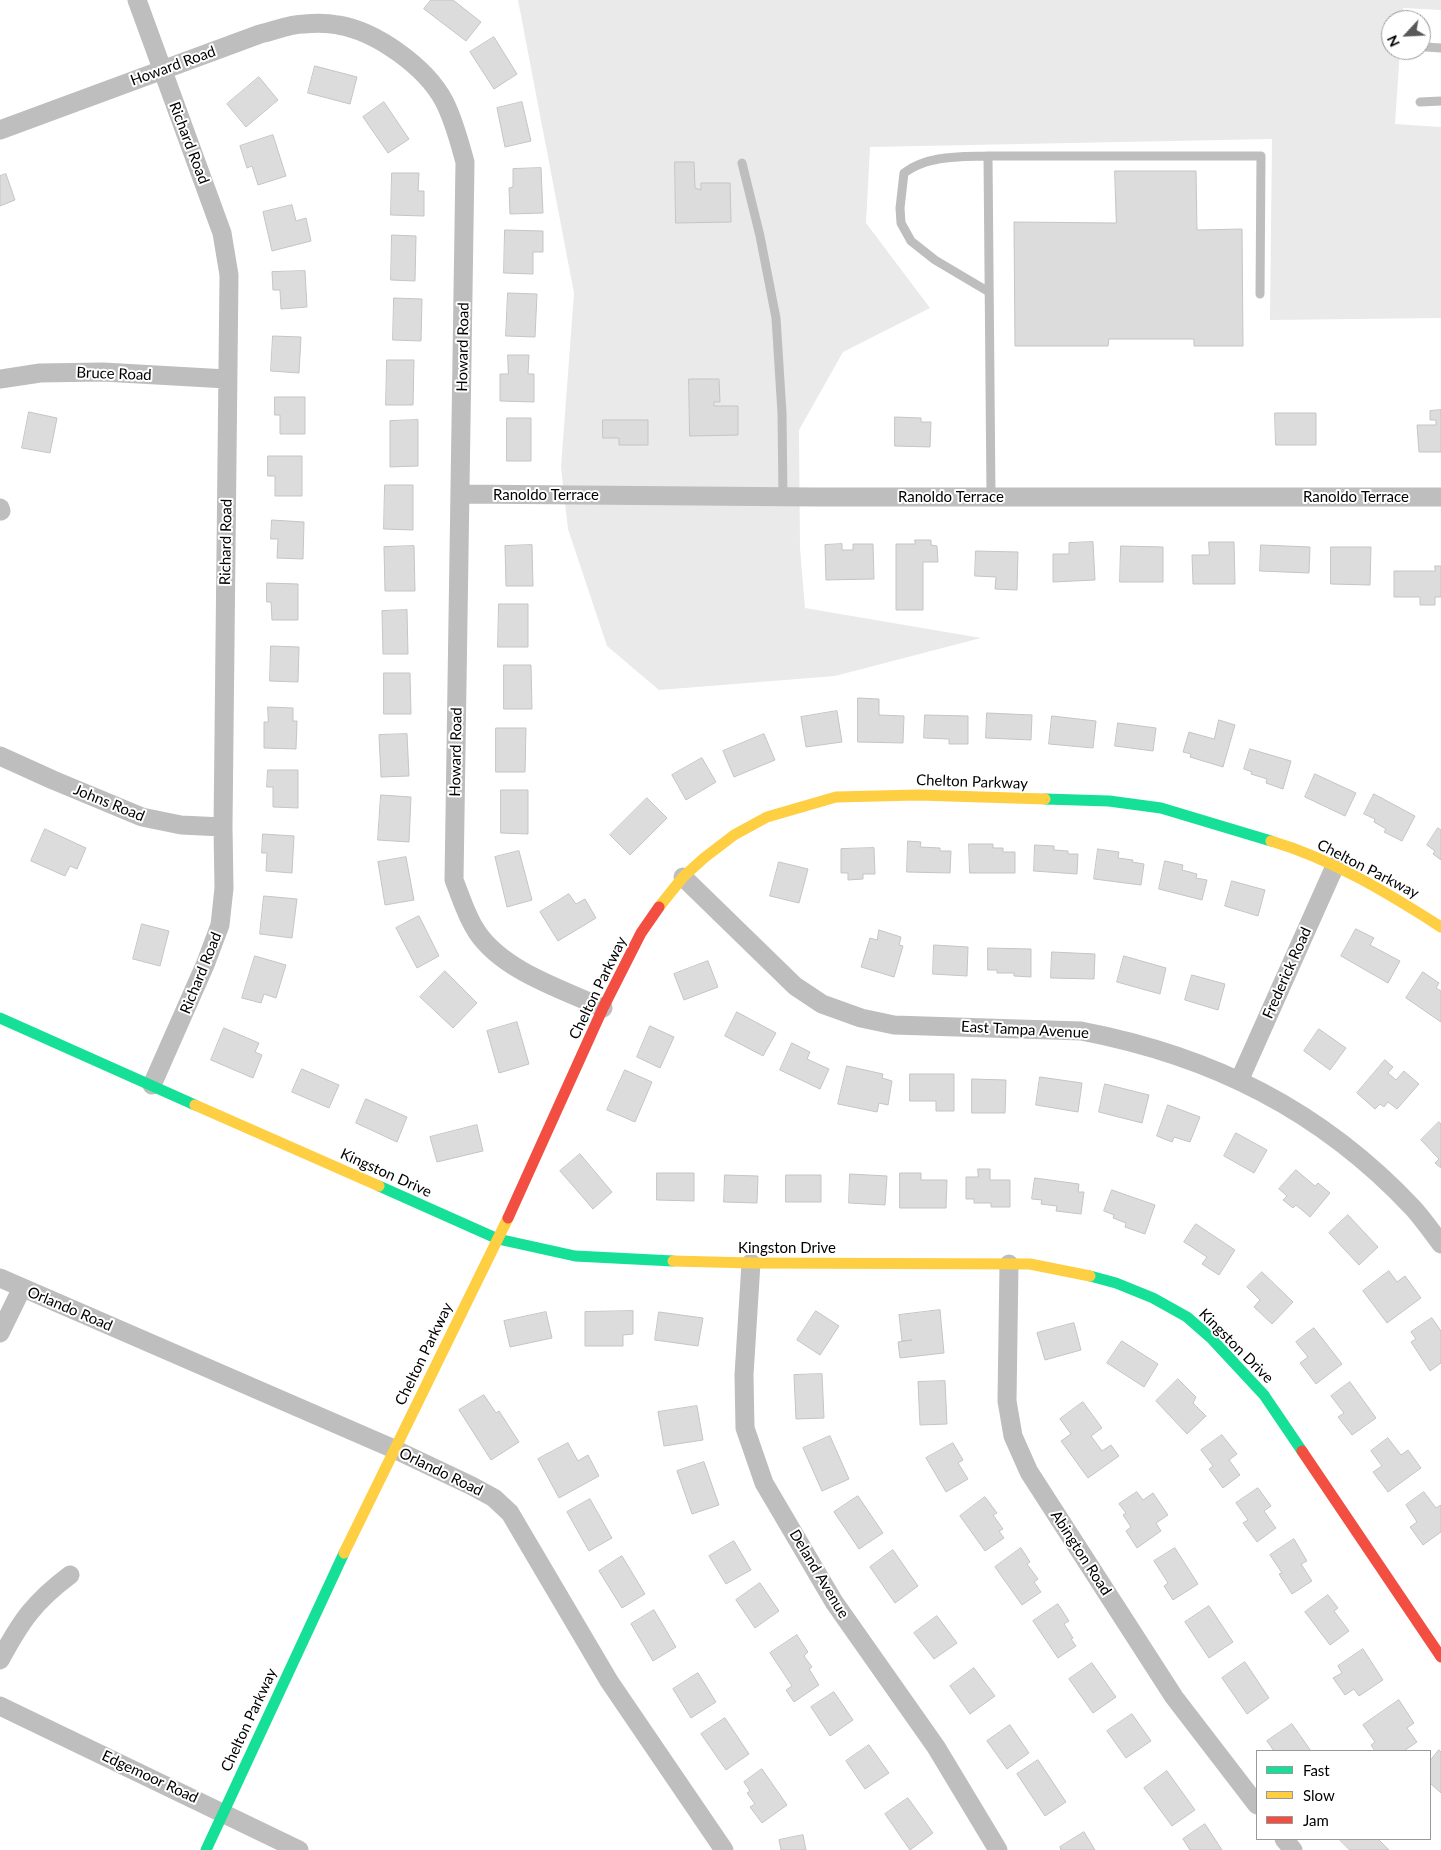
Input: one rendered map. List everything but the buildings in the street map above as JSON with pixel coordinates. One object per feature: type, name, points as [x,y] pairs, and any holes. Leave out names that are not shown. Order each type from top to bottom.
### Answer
[{"type":"street","name":"Richard Road","points":[[136,0],[222,233],[229,275],[224,888],[220,924],[205,965],[152,1085]]},
{"type":"street","name":"Howard Road","points":[[0,130],[260,34],[302,24],[339,25],[367,34],[398,52],[426,75],[447,107],[456,129],[465,162],[454,880],[467,915],[477,933],[488,947],[516,969],[603,1008]]},
{"type":"street","name":"Bruce Road","points":[[0,379],[40,372],[94,372],[228,379]]},
{"type":"street","name":"Ranoldo Terrace","points":[[461,494],[783,497],[1441,497]]},
{"type":"street","name":"Johns Road","points":[[0,756],[52,780],[142,817],[181,825],[223,827]]},
{"type":"street","name":"Chelton Parkway","points":[[206,1850],[338,1565],[498,1238],[603,1008],[654,913],[683,876],[734,835],[767,817],[836,797],[918,795],[1109,801],[1161,808],[1279,843],[1335,866],[1391,895],[1441,927]]},
{"type":"street","name":"Frederick Road","points":[[1239,1081],[1335,866]]},
{"type":"street","name":"East Tampa Avenue","points":[[683,876],[795,986],[822,1004],[854,1016],[894,1025],[1081,1031],[1172,1053],[1271,1096],[1312,1120],[1355,1152],[1413,1209],[1441,1244]]},
{"type":"street","name":"Kingston Drive","points":[[0,1018],[498,1238],[575,1256],[612,1259],[752,1263],[1030,1264],[1071,1271],[1116,1283],[1153,1298],[1187,1317],[1211,1338],[1264,1395],[1441,1657]]},
{"type":"street","name":"Deland Avenue","points":[[752,1263],[744,1367],[745,1428],[764,1483],[834,1602],[936,1747],[998,1850]]},
{"type":"street","name":"Abington Road","points":[[1009,1264],[1007,1401],[1013,1436],[1029,1472],[1174,1697],[1256,1804]]},
{"type":"street","name":"Orlando Road","points":[[0,1278],[394,1449],[494,1498],[510,1513],[609,1682],[724,1850]]},
{"type":"street","points":[[0,1333],[22,1288]]},
{"type":"street","points":[[0,1660],[18,1626],[33,1606],[52,1588],[70,1575]]},
{"type":"street","name":"Edgemoor Road","points":[[0,1706],[299,1850]]},
{"type":"lane","points":[[1420,102],[1441,101]]},
{"type":"lane","points":[[989,292],[935,260],[911,241],[902,223],[900,208],[904,173],[915,165],[947,158],[988,156],[1261,156],[1260,294]]},
{"type":"lane","points":[[988,156],[991,497]]},
{"type":"lane","points":[[742,164],[760,236],[776,318],[782,413],[783,497]]},
{"type":"shaded area","points":[[518,0],[1441,0],[1441,10],[1403,8],[1403,10],[1381,10],[1381,60],[1399,60],[1395,124],[1441,127],[1441,318],[1270,320],[1272,139],[870,147],[866,223],[930,308],[843,352],[799,430],[800,548],[805,608],[981,638],[835,676],[659,690],[607,646],[568,529],[561,467],[574,293]]},
{"type":"traffic: fast","points":[[1045,799],[1109,801],[1161,808],[1271,841]]},
{"type":"traffic: fast","points":[[0,1018],[195,1105]]},
{"type":"traffic: fast","points":[[379,1186],[498,1239],[575,1256],[673,1261]]},
{"type":"traffic: fast","points":[[1090,1276],[1116,1283],[1153,1298],[1187,1317],[1211,1338],[1264,1395],[1302,1451]]},
{"type":"traffic: fast","points":[[206,1850],[344,1553]]},
{"type":"traffic: slow","points":[[659,907],[683,877],[734,835],[767,817],[836,797],[918,795],[1045,799]]},
{"type":"traffic: slow","points":[[1271,841],[1294,848],[1338,867],[1441,927]]},
{"type":"traffic: slow","points":[[195,1105],[379,1186]]},
{"type":"traffic: slow","points":[[344,1553],[508,1218]]},
{"type":"traffic: slow","points":[[673,1261],[1030,1264],[1090,1276]]},
{"type":"traffic: jam","points":[[508,1218],[603,1008],[641,933],[659,907]]},
{"type":"traffic: jam","points":[[1302,1451],[1441,1657]]}]
